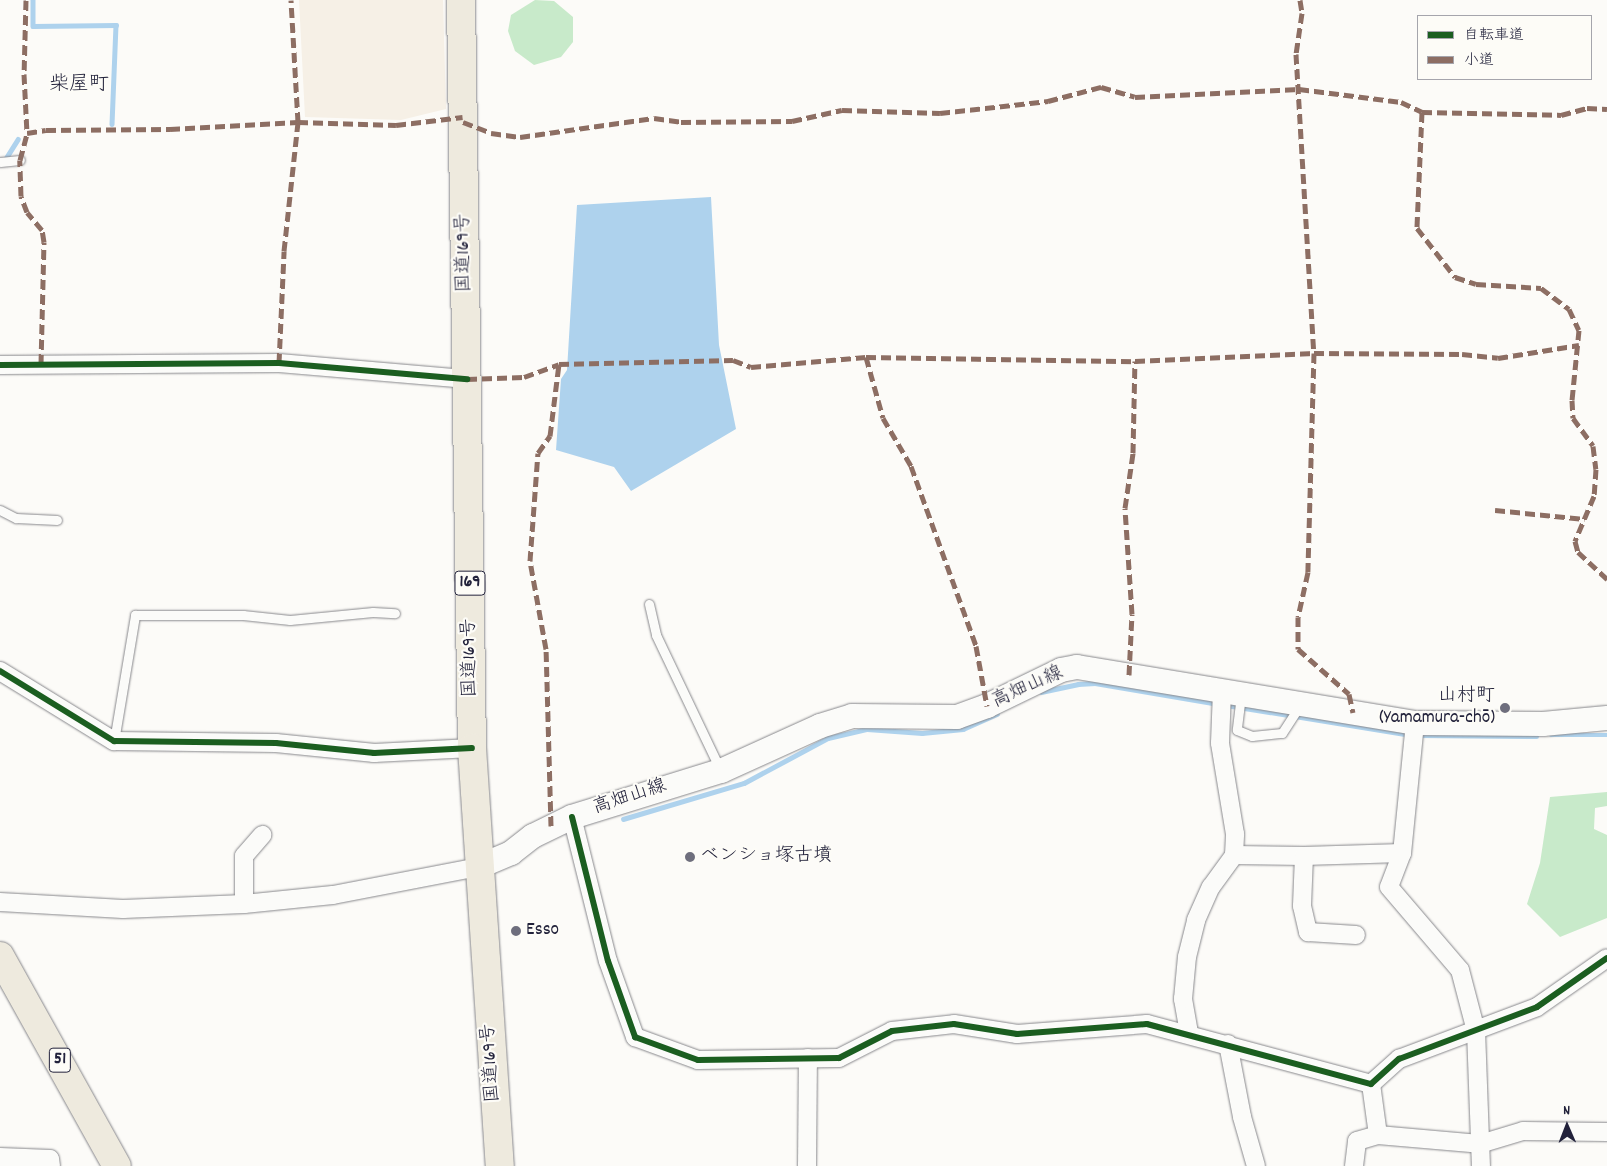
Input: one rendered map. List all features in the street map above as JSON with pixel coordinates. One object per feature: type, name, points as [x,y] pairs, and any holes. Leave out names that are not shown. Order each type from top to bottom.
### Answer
[{"type":"main road","name":"国道169号","points":[[461,0],[472,748],[478,867],[500,1166]]},
{"type":"main road","name":"高畑山線","points":[[478,867],[511,853],[533,836],[572,817],[721,770],[820,726],[852,716],[957,717],[987,706],[1061,670],[1077,667],[1301,705],[1413,731],[1543,724],[1607,718]]},
{"type":"main road","name":"51","points":[[0,956],[117,1166]]},
{"type":"street","points":[[0,365],[280,363],[467,379]]},
{"type":"street","points":[[0,671],[114,741],[276,743],[374,753],[472,748]]},
{"type":"street","points":[[1189,1033],[1183,999],[1187,957],[1196,920],[1211,887],[1234,855],[1235,834],[1220,743],[1231,693]]},
{"type":"street","points":[[1413,731],[1402,853],[1389,887],[1460,970],[1476,1031],[1481,1166]]},
{"type":"street","points":[[572,817],[608,961],[635,1037],[698,1060],[839,1058],[892,1031],[954,1024],[1017,1034],[1147,1024],[1189,1033],[1372,1084]]},
{"type":"street","points":[[244,904],[244,856],[262,835]]},
{"type":"street","points":[[1234,855],[1304,856],[1402,853]]},
{"type":"street","points":[[1304,856],[1302,906],[1308,932],[1356,935]]},
{"type":"street","points":[[0,902],[123,908],[244,904],[333,895],[478,867]]},
{"type":"street","points":[[1372,1084],[1399,1059],[1537,1006],[1607,958]]},
{"type":"street","points":[[1228,1044],[1242,1117],[1256,1166]]},
{"type":"street","points":[[807,1166],[808,1058]]},
{"type":"street","points":[[1372,1084],[1378,1135]]},
{"type":"street","points":[[1354,1166],[1357,1141],[1378,1135],[1480,1144],[1522,1131],[1607,1132]]},
{"type":"street","points":[[0,1157],[50,1159],[51,1166]]},
{"type":"lane","points":[[0,162],[20,160]]},
{"type":"lane","points":[[0,510],[16,518],[57,520]]},
{"type":"lane","points":[[648,604],[656,635],[673,674],[721,770]]},
{"type":"lane","points":[[114,741],[135,615],[243,615],[290,620],[372,612],[395,613]]},
{"type":"lane","points":[[1231,693],[1238,730],[1252,736],[1282,733],[1301,705]]},
{"type":"shaded area","points":[[299,0],[443,0],[446,109],[401,120],[305,117]]},
{"type":"green space","points":[[535,0],[554,1],[573,17],[573,42],[561,57],[534,65],[515,51],[508,31],[511,15]]},
{"type":"green space","points":[[1607,792],[1607,806],[1595,808],[1594,829],[1607,835],[1607,918],[1560,937],[1527,904],[1540,863],[1550,797]]},
{"type":"water","points":[[711,197],[719,345],[736,429],[631,491],[614,467],[556,450],[561,379],[567,370],[577,205]]},
{"type":"waterway","points":[[33,0],[33,26],[116,25],[112,124]]},
{"type":"waterway","points":[[6,158],[18,139]]},
{"type":"waterway","points":[[1041,692],[1078,684],[1095,683],[1218,704]]},
{"type":"waterway","points":[[1226,705],[1411,735]]},
{"type":"waterway","points":[[623,819],[744,783],[828,738],[867,729],[922,733],[963,729],[997,714]]},
{"type":"waterway","points":[[1419,735],[1536,736]]},
{"type":"waterway","points":[[1551,735],[1607,735]]},
{"type":"marked path","points":[[26,0],[24,74],[27,133]]},
{"type":"marked path","points":[[279,363],[284,251],[298,122],[291,0]]},
{"type":"marked path","points":[[1300,0],[1302,13],[1296,54],[1314,353],[1308,572],[1298,617],[1298,649],[1349,694],[1353,713]]},
{"type":"marked path","points":[[463,122],[491,133],[520,137],[654,118],[681,122],[792,121],[842,110],[940,113],[1048,101],[1101,87],[1135,97],[1299,89],[1401,102],[1422,112],[1561,115],[1587,108],[1607,109]]},
{"type":"marked path","points":[[1422,112],[1417,228],[1455,277],[1476,284],[1541,288],[1569,309],[1579,330],[1572,400],[1573,418],[1593,446],[1596,469],[1594,496],[1575,541],[1578,552],[1607,579]]},
{"type":"marked path","points":[[41,364],[44,242],[42,230],[27,212],[21,196],[20,160],[27,133],[46,130],[170,129],[298,122],[396,125],[463,117]]},
{"type":"marked path","points":[[467,379],[524,377],[559,364],[733,360],[751,367],[866,357],[1135,361],[1314,353],[1462,354],[1498,358],[1579,345]]},
{"type":"marked path","points":[[866,357],[883,418],[911,466],[976,646],[987,706]]},
{"type":"marked path","points":[[1129,675],[1132,614],[1125,508],[1133,453],[1135,361]]},
{"type":"marked path","points":[[551,826],[546,649],[530,561],[538,453],[550,436],[559,364]]},
{"type":"marked path","points":[[1495,510],[1585,519]]},
{"type":"cycle path","points":[[0,365],[279,363],[467,379]]},
{"type":"cycle path","points":[[0,671],[114,741],[276,743],[374,753],[472,748]]},
{"type":"cycle path","points":[[572,817],[608,961],[635,1037],[698,1060],[839,1058],[892,1031],[954,1024],[1017,1034],[1147,1024],[1371,1084],[1399,1059],[1537,1007],[1607,958]]},
{"type":"place","name":"山村町 (Yamamura-chō)","points":[[1505,708]]},
{"type":"place","name":"ベンショ塚古墳","points":[[690,857]]},
{"type":"place","name":"Esso","points":[[516,931]]},
{"type":"district","name":"柴屋町","points":[[79,85]]}]
